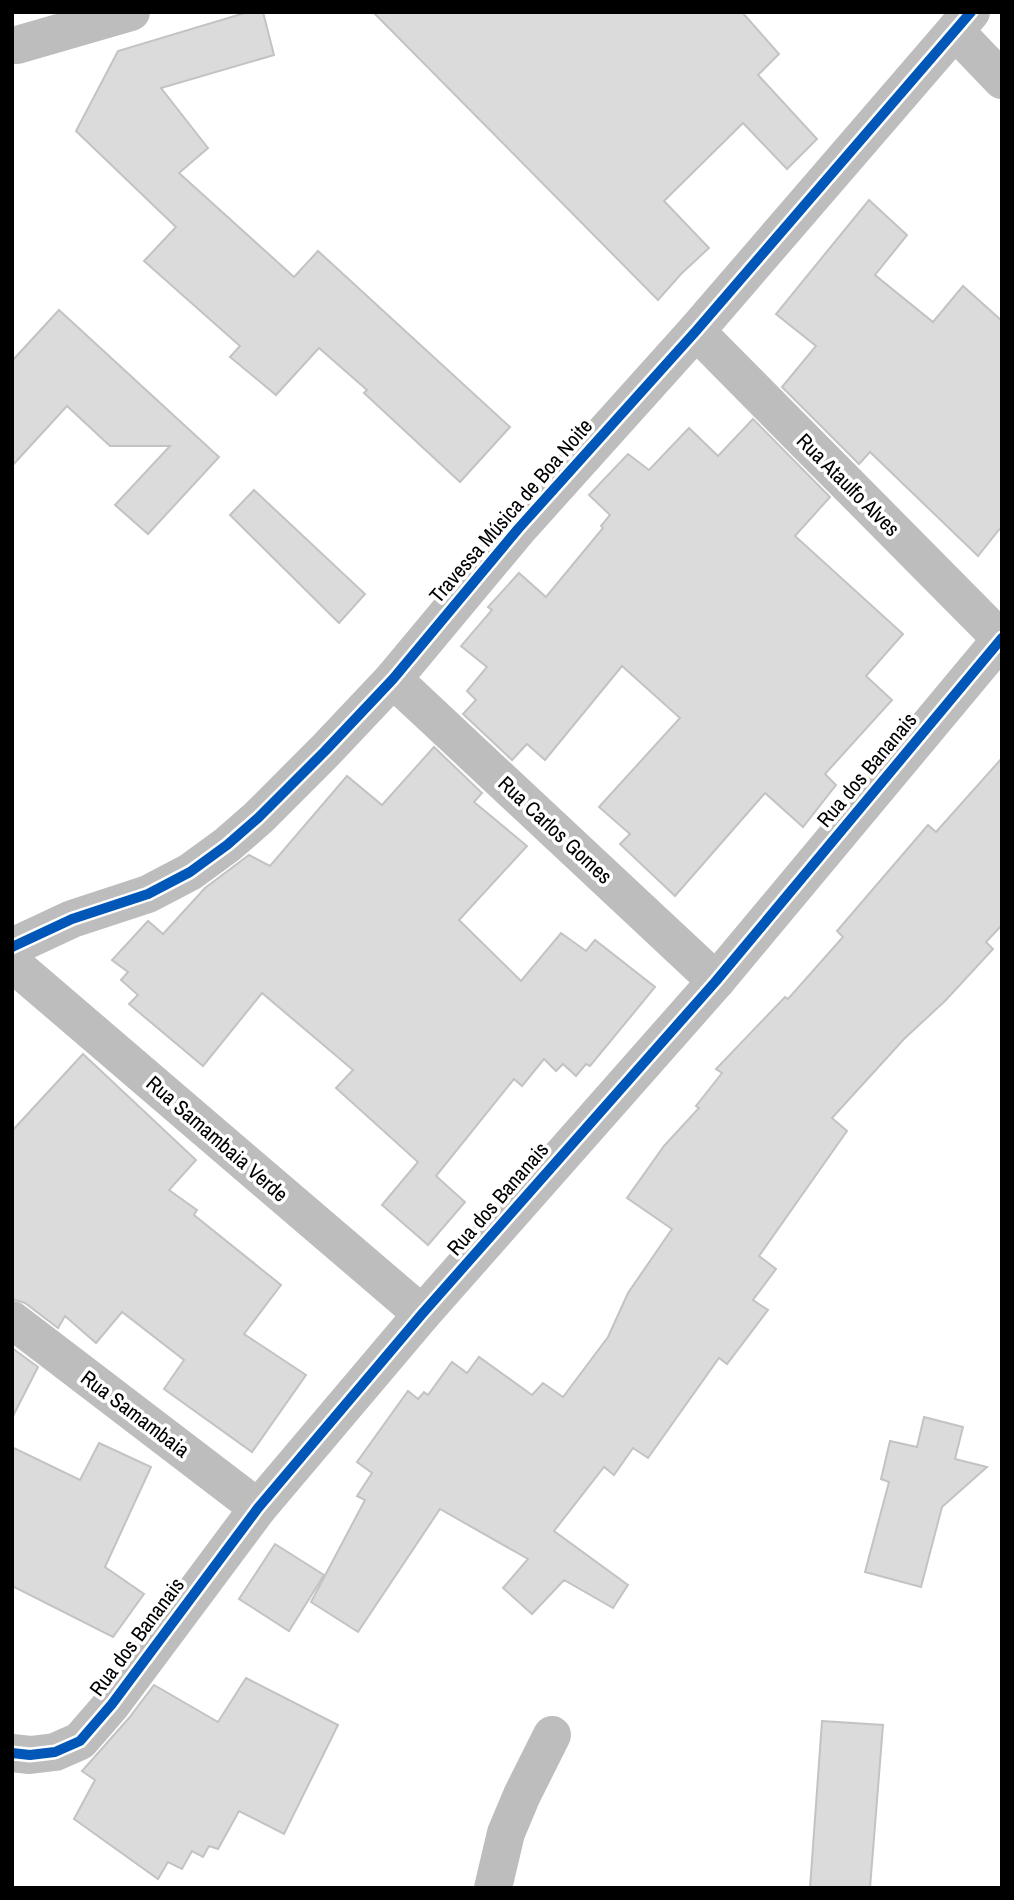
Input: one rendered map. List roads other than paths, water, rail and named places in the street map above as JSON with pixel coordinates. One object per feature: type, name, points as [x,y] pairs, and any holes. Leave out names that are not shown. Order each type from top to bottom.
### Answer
[{"type":"street","points":[[15,46],[46,12]]},
{"type":"street","points":[[15,46],[131,12]]},
{"type":"street","points":[[963,22],[1002,79]]},
{"type":"street","name":"Travessa Música de Boa Noite","points":[[12,947],[72,919],[148,894],[190,872],[258,818],[326,751],[393,679],[518,528],[696,331],[963,22]]},
{"type":"street","name":"Rua Ataulfo Alves","points":[[696,331],[1001,638]]},
{"type":"street","name":"Rua dos Bananais","points":[[12,1753],[30,1755],[55,1752],[80,1741],[120,1693],[258,1507],[422,1314],[716,981],[1001,638]]},
{"type":"street","name":"Rua Carlos Gomes","points":[[393,679],[716,981]]},
{"type":"street","name":"Rua Samambaia Verde","points":[[12,963],[422,1314]]},
{"type":"street","name":"Rua Samambaia","points":[[12,1320],[258,1507]]},
{"type":"street","points":[[493,1888],[506,1833],[552,1735]]}]
